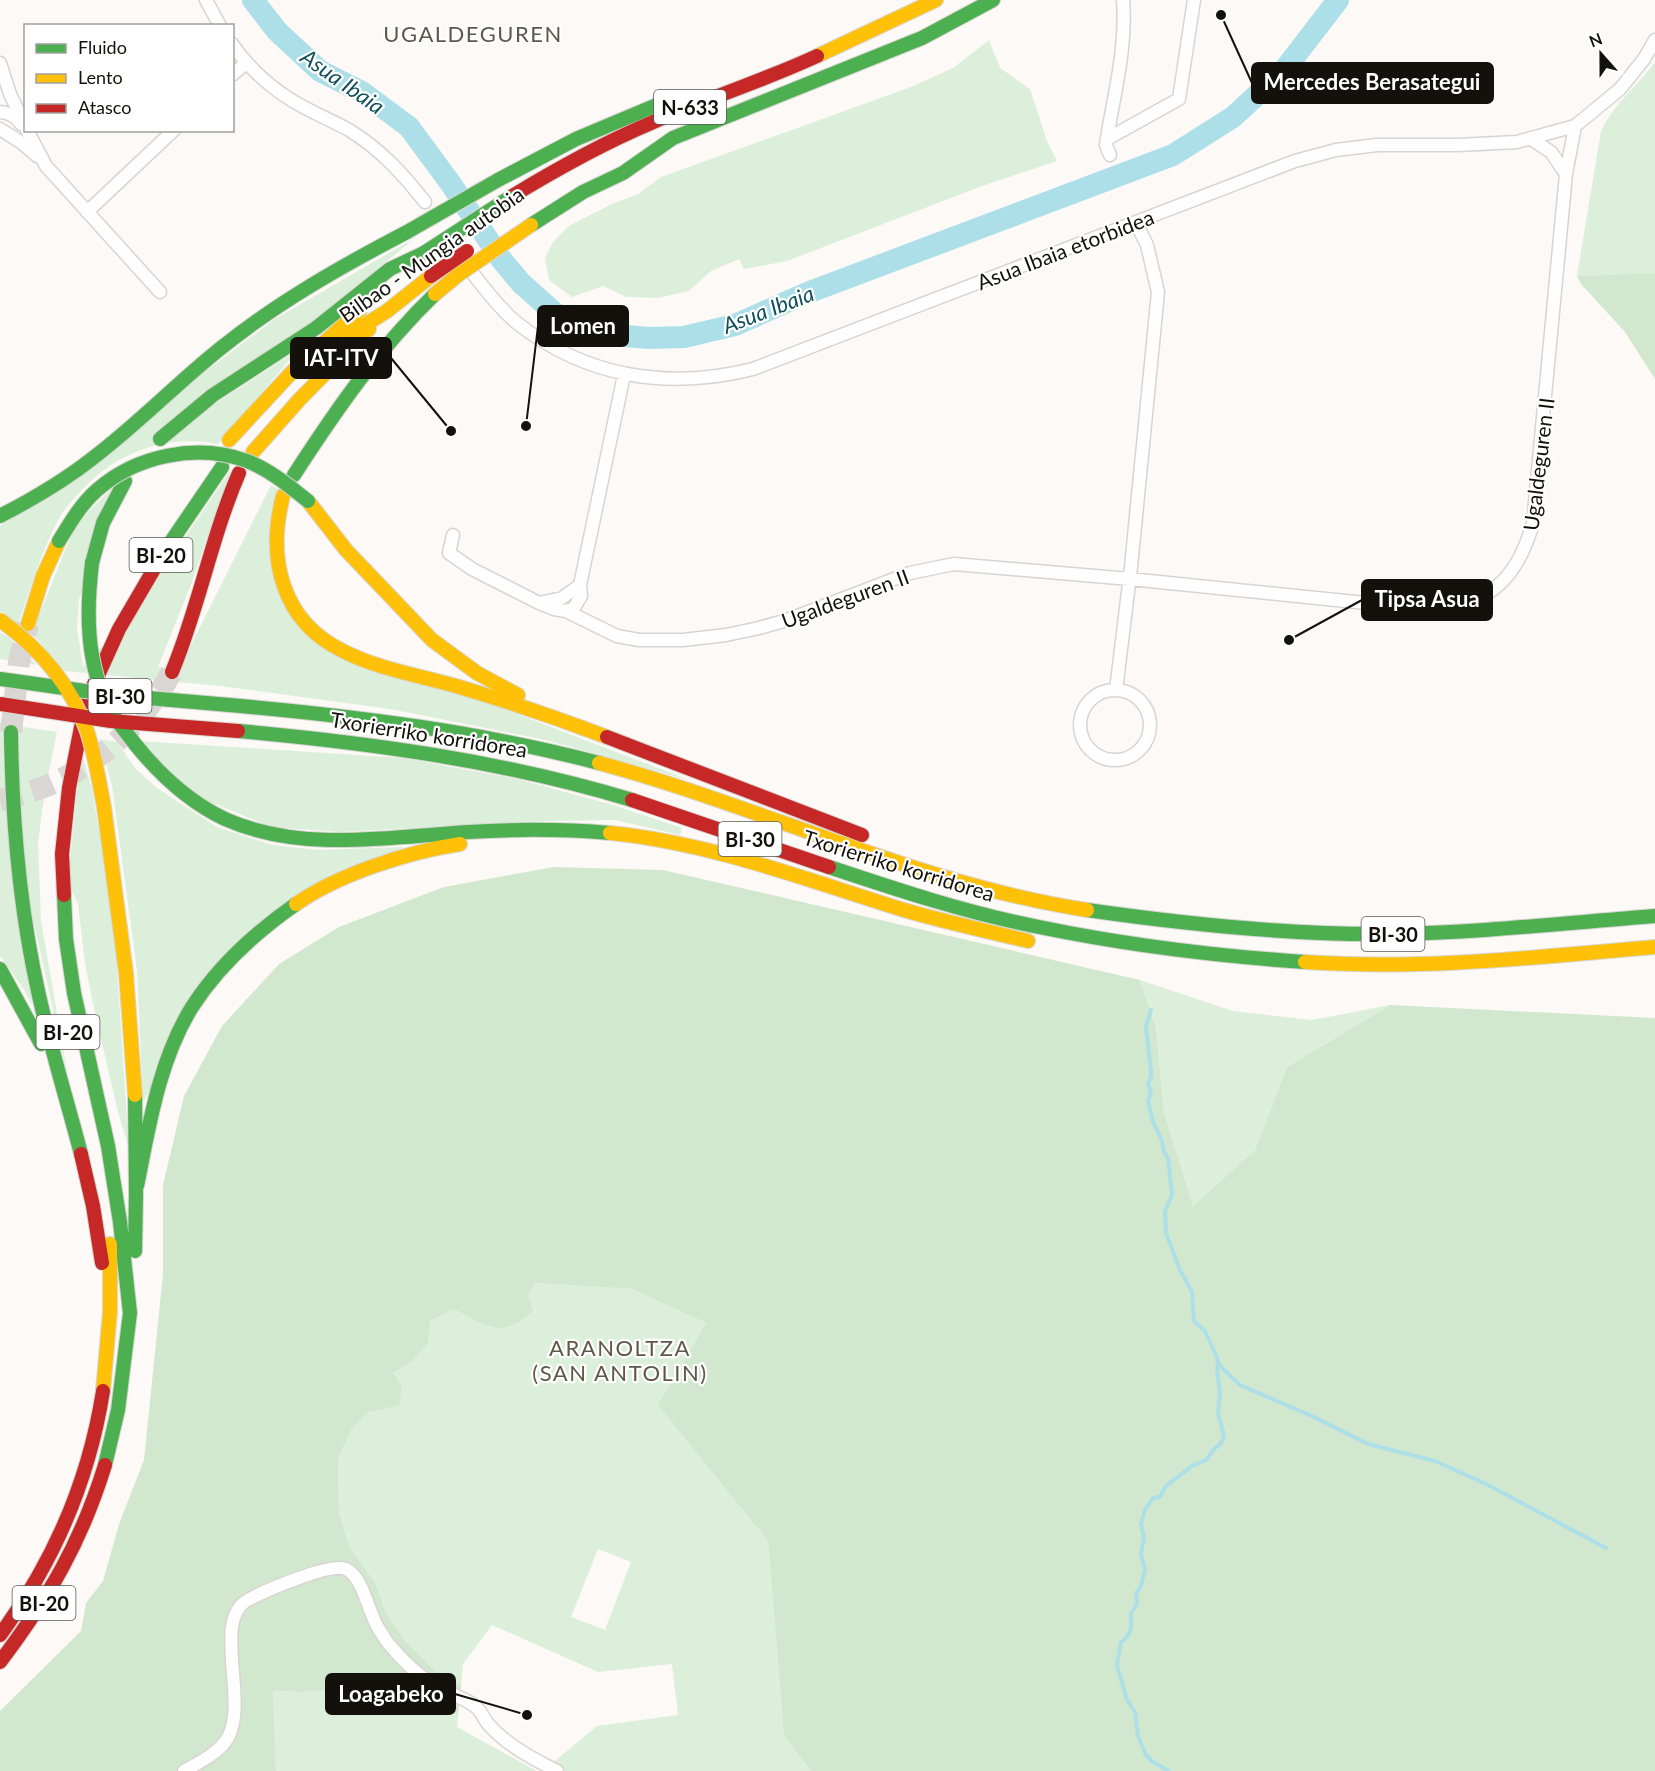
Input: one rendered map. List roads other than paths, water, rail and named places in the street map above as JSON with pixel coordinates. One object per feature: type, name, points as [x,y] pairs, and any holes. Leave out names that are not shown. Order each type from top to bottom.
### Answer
[{"type":"main road","name":"Bilbao - Mungia autobia","points":[[476,245],[431,276],[387,311],[357,329],[241,446],[292,372],[424,254],[509,198],[565,164],[650,123],[788,69],[936,0]]},
{"type":"main road","name":"N-633","points":[[294,475],[345,398],[387,346],[435,294],[526,220],[623,173],[673,138],[922,38],[993,0]]},
{"type":"main road","points":[[784,55],[876,27]]},
{"type":"main road","points":[[0,516],[49,490],[96,457],[185,379],[253,324],[324,278],[535,158],[574,139],[665,102]]},
{"type":"main road","points":[[160,439],[213,395],[316,328],[390,269],[424,254]]},
{"type":"main road","points":[[28,624],[43,576],[59,542],[85,502],[110,480],[155,458],[206,452],[245,460],[270,471],[308,501],[346,550],[432,640],[477,674],[570,723]]},
{"type":"main road","name":"BI-20","points":[[0,1662],[28,1629],[65,1567],[99,1489],[121,1402],[130,1312],[120,1222],[108,1146],[74,993],[66,939],[62,854],[69,788],[86,702],[119,629],[158,560],[222,467]]},
{"type":"main road","points":[[172,672],[190,627],[216,534],[239,473]]},
{"type":"main road","points":[[125,481],[103,523],[92,563],[88,593],[88,621],[94,663],[100,687],[112,712],[135,744],[174,787],[203,808],[262,832],[289,837],[353,840],[472,832],[565,831],[628,835],[687,846],[760,865],[946,921],[1043,944]]},
{"type":"main road","points":[[283,496],[275,529],[278,569],[282,586],[295,610],[317,634],[342,650],[365,660],[570,723],[814,818],[880,841]]},
{"type":"main road","points":[[0,620],[45,659],[71,696],[92,746],[104,807],[126,967],[133,1061],[137,1186],[130,1312]]},
{"type":"main road","points":[[49,871],[53,803],[75,698],[102,632]]},
{"type":"main road","name":"Txorierriko korridorea","points":[[0,679],[36,686],[113,695],[405,722],[527,745],[606,765],[810,834],[968,884],[1058,905],[1262,929],[1386,934],[1467,931],[1655,916]]},
{"type":"main road","name":"Txorierriko korridorea","points":[[0,704],[111,721],[370,743],[521,769],[599,789],[961,909],[1091,938],[1259,960],[1398,964],[1468,962],[1655,947]]},
{"type":"main road","points":[[11,732],[15,841],[32,963],[89,1188],[110,1311]]},
{"type":"main road","points":[[137,1186],[154,1101],[179,1032],[196,1000],[218,970],[250,939],[295,904],[349,875],[401,858],[454,845],[565,831]]},
{"type":"main road","points":[[971,870],[1131,915]]},
{"type":"main road","points":[[1119,955],[1178,960],[1259,960]]},
{"type":"main road","points":[[0,969],[45,1051],[71,1114]]},
{"type":"main road","name":"BI-20","points":[[59,985],[63,1006]]},
{"type":"main road","points":[[84,1100],[88,1120]]},
{"type":"main road","name":"BI-20","points":[[0,1635],[14,1618],[33,1587],[61,1531],[80,1482],[102,1398],[110,1311],[110,1244],[94,1151]]},
{"type":"street","points":[[206,0],[219,24]]},
{"type":"street","points":[[1110,155],[1106,145],[1122,59],[1123,0]]},
{"type":"street","points":[[1107,139],[1179,99],[1194,0]]},
{"type":"street","name":"Asua Ibaia etorbidea","points":[[474,275],[495,302],[516,322],[543,341],[600,368],[624,375],[689,380],[722,377],[753,369],[1295,161],[1336,150],[1377,145],[1517,142],[1575,126],[1620,89],[1644,59],[1655,40]]},
{"type":"street","points":[[234,47],[246,63],[287,97],[350,131],[387,158],[407,178],[425,202]]},
{"type":"street","points":[[0,63],[24,126]]},
{"type":"street","points":[[234,73],[246,63]]},
{"type":"street","points":[[0,112],[16,117],[24,127]]},
{"type":"street","name":"Ugaldeguren II","points":[[453,535],[449,553],[472,570],[539,603],[566,611],[616,636],[639,640],[683,640],[726,635],[784,621],[910,573],[954,564],[1130,579],[1424,609],[1447,608],[1467,603],[1498,585],[1521,559],[1533,523],[1566,174],[1575,126]]},
{"type":"street","points":[[0,129],[43,160]]},
{"type":"street","points":[[27,132],[43,160],[159,292]]},
{"type":"street","points":[[87,212],[172,132]]},
{"type":"street","points":[[1531,139],[1551,152],[1566,174]]},
{"type":"street","points":[[1116,690],[1130,579],[1158,292],[1147,245],[1136,223]]},
{"type":"street","points":[[566,611],[574,608],[580,590],[624,375]]},
{"type":"street","points":[[539,603],[562,598],[580,590]]},
{"type":"street","points":[[580,590],[586,611],[597,627]]},
{"type":"street","points":[[1116,690],[1137,697],[1149,716],[1150,727],[1148,738],[1135,755],[1124,760],[1111,761],[1100,758],[1089,751],[1082,741],[1079,729],[1080,717],[1089,701],[1104,691],[1116,690]]},
{"type":"street","points":[[184,1771],[208,1757],[226,1742],[235,1718],[231,1629],[236,1612],[244,1601],[272,1588],[320,1571],[343,1568],[353,1573],[376,1624],[389,1644],[408,1664],[435,1686],[479,1710],[487,1723],[500,1736],[557,1771]]},
{"type":"waterway","name":"Asua Ibaia","points":[[253,0],[277,31],[320,71],[362,92],[409,127],[451,184],[501,259],[521,283],[558,316],[586,328],[615,335],[649,338],[684,337],[735,325],[807,293],[1173,155],[1233,117],[1285,69],[1338,0]]},
{"type":"waterway","points":[[1151,1010],[1146,1027],[1151,1071],[1148,1084],[1151,1093],[1148,1101],[1153,1122],[1168,1158],[1172,1195],[1165,1211],[1166,1233],[1180,1270],[1192,1292],[1194,1321],[1205,1331],[1218,1360],[1220,1393],[1218,1414],[1224,1435],[1221,1443],[1206,1460],[1192,1466],[1166,1486],[1160,1497],[1153,1498],[1145,1510],[1141,1523],[1144,1538],[1141,1554],[1145,1569],[1141,1586],[1136,1593],[1137,1604],[1131,1613],[1131,1629],[1121,1642],[1117,1665],[1127,1700],[1135,1712],[1138,1736],[1146,1755],[1169,1771]]},
{"type":"waterway","points":[[1218,1362],[1240,1385],[1314,1417],[1368,1444],[1435,1461],[1486,1484],[1606,1548]]},
{"type":"tunnel","points":[[11,732],[19,662],[28,624]]},
{"type":"tunnel","points":[[0,800],[54,783],[100,755],[140,718],[172,672]]},
{"type":"place","name":"Mercedes Berasategui","points":[[1221,15]]},
{"type":"place","name":"Lomen","points":[[526,426]]},
{"type":"place","name":"IAT-ITV","points":[[451,431]]},
{"type":"place","name":"Tipsa Asua","points":[[1289,640]]},
{"type":"place","name":"Loagabeko","points":[[527,1715]]},
{"type":"district","name":"UGALDEGUREN","points":[[473,33]]},
{"type":"district","name":"ARANOLTZA (SAN ANTOLIN)","points":[[620,1360]]}]
